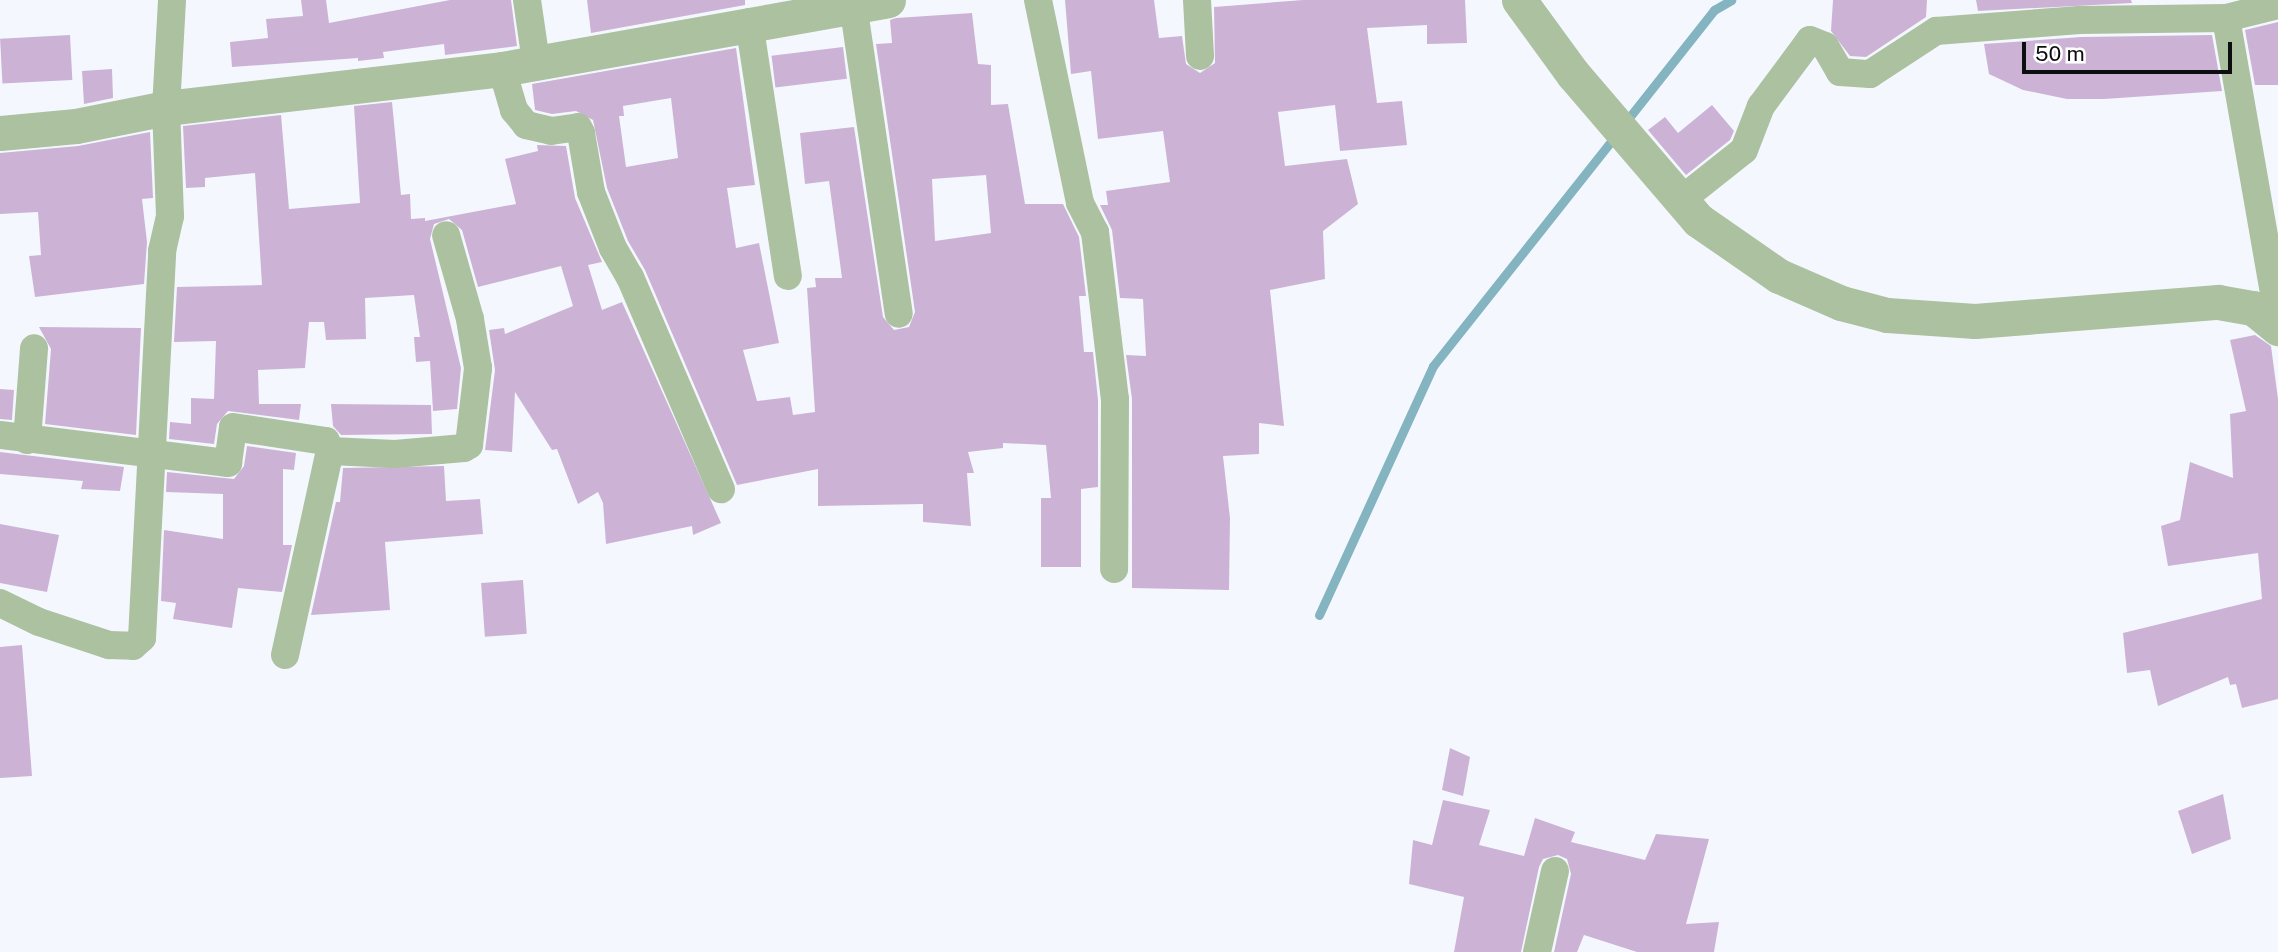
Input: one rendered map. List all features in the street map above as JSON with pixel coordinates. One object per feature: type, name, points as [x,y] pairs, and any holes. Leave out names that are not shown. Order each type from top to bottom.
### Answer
[{"type":"street","points":[[0,603],[39,622],[109,645],[139,643],[153,455],[162,251],[170,216],[166,108],[172,0]]},
{"type":"street","points":[[527,0],[536,62]]},
{"type":"street","points":[[0,133],[76,126],[166,108],[502,69],[749,22],[888,0]]},
{"type":"street","points":[[1038,0],[1080,204],[1095,232],[1115,399],[1114,569]]},
{"type":"street","points":[[1197,0],[1199,56]]},
{"type":"street","points":[[1519,0],[1573,74],[1681,200],[1719,238],[1779,276],[1841,303],[1887,315],[2023,319],[2218,302],[2253,307],[2278,328]]},
{"type":"street","points":[[853,4],[899,314]]},
{"type":"street","points":[[1681,200],[1744,150],[1761,106],[1810,40],[1825,46],[1840,72],[1870,74],[1936,31],[2080,20],[2226,18],[2278,5]]},
{"type":"street","points":[[2226,18],[2278,315]]},
{"type":"street","points":[[749,22],[788,276]]},
{"type":"street","points":[[502,69],[514,110],[526,125],[551,131],[578,127],[591,192],[613,248],[630,277],[721,489]]},
{"type":"street","points":[[330,451],[451,452],[469,445],[478,368],[470,318],[446,235]]},
{"type":"street","points":[[34,348],[13,437],[228,463],[233,427],[326,441],[330,451],[285,655]]},
{"type":"street","points":[[1537,952],[1555,871]]},
{"type":"building","points":[[301,0],[326,0],[329,23],[450,0],[511,0],[517,46],[445,55],[444,44],[383,52],[384,58],[358,61],[358,58],[232,67],[230,42],[268,38],[266,19],[303,16]]},
{"type":"building","points":[[587,0],[745,0],[745,5],[591,33]]},
{"type":"building","points":[[1065,0],[1154,0],[1159,38],[1182,36],[1186,64],[1200,73],[1215,63],[1214,7],[1303,0],[1465,0],[1467,43],[1427,44],[1427,25],[1367,28],[1377,103],[1402,101],[1407,145],[1340,151],[1335,105],[1278,112],[1285,166],[1347,159],[1358,204],[1323,231],[1325,279],[1270,290],[1284,426],[1259,423],[1259,454],[1223,456],[1230,518],[1229,590],[1132,588],[1132,399],[1126,355],[1146,356],[1143,299],[1120,298],[1112,230],[1100,205],[1108,205],[1106,191],[1170,182],[1163,131],[1098,139],[1091,71],[1071,74]]},
{"type":"building","points":[[1833,0],[1927,0],[1926,17],[1866,57],[1850,56],[1831,31]]},
{"type":"building","points":[[1976,0],[2131,0],[2132,3],[1978,11]]},
{"type":"building","points":[[972,13],[978,64],[991,65],[991,105],[1008,104],[1025,204],[1063,204],[1079,237],[1086,296],[1079,296],[1084,352],[1093,352],[1098,400],[1098,487],[1081,489],[1081,567],[1041,567],[1041,498],[1051,498],[1046,445],[1003,443],[1003,448],[968,452],[974,473],[967,473],[971,526],[923,522],[923,504],[818,506],[818,469],[737,485],[607,188],[593,120],[576,111],[552,114],[535,110],[532,84],[736,48],[755,185],[727,188],[736,248],[759,243],[779,343],[743,350],[757,401],[790,397],[793,415],[815,412],[807,288],[816,287],[815,278],[842,278],[829,181],[805,184],[800,133],[854,127],[883,317],[894,330],[909,327],[915,312],[876,44],[892,43],[890,20]],"holes":[[[671,98],[678,158],[626,167],[619,116],[624,116],[623,106]],[[986,175],[991,233],[935,241],[932,179]]]},
{"type":"building","points":[[2278,22],[2278,85],[2255,85],[2245,30]]},
{"type":"building","points":[[70,35],[72,80],[2,84],[0,39]]},
{"type":"building","points":[[2212,35],[2222,91],[2104,99],[2067,99],[2023,90],[1989,74],[1984,44],[2081,37]]},
{"type":"building","points":[[843,47],[847,79],[775,88],[772,56]]},
{"type":"building","points":[[112,69],[113,98],[84,104],[82,71]]},
{"type":"building","points":[[392,102],[401,195],[410,194],[411,219],[425,218],[425,221],[516,204],[505,159],[538,151],[537,145],[566,146],[575,198],[602,262],[588,265],[602,310],[622,302],[721,523],[693,535],[692,526],[606,544],[603,503],[598,492],[578,504],[557,449],[552,450],[515,392],[512,452],[485,450],[495,370],[489,330],[504,328],[505,334],[573,306],[561,266],[478,287],[462,230],[449,219],[434,224],[430,239],[461,368],[457,409],[433,411],[430,361],[416,362],[414,337],[420,337],[414,295],[365,298],[366,339],[326,340],[324,322],[309,322],[305,368],[258,370],[259,404],[301,404],[299,420],[228,411],[217,424],[214,444],[169,439],[170,422],[191,424],[191,398],[214,399],[216,341],[174,342],[177,287],[262,285],[255,173],[205,178],[205,187],[186,188],[183,126],[281,115],[289,209],[360,203],[354,106]]},
{"type":"building","points":[[1712,105],[1734,131],[1730,140],[1686,175],[1648,130],[1665,117],[1678,133]]},
{"type":"building","points":[[150,132],[153,198],[142,199],[147,242],[144,284],[35,297],[29,256],[41,255],[38,212],[0,214],[0,153],[78,146]]},
{"type":"building","points":[[39,327],[141,328],[136,435],[45,424],[51,349]]},
{"type":"building","points":[[2255,335],[2271,346],[2278,399],[2278,699],[2242,708],[2236,684],[2230,685],[2228,677],[2158,706],[2150,670],[2127,673],[2123,633],[2262,599],[2258,553],[2168,566],[2161,526],[2180,520],[2190,462],[2233,478],[2230,414],[2246,411],[2230,340]]},
{"type":"building","points":[[0,389],[14,390],[12,420],[0,419]]},
{"type":"building","points":[[331,404],[431,405],[432,434],[341,435],[333,426]]},
{"type":"building","points":[[247,446],[296,453],[294,470],[283,469],[283,545],[292,545],[282,592],[238,588],[232,628],[173,619],[176,603],[161,601],[164,530],[223,539],[223,494],[166,492],[167,472],[234,479],[244,466]]},
{"type":"building","points":[[0,452],[124,467],[120,491],[81,489],[83,481],[0,474]]},
{"type":"building","points":[[444,466],[446,501],[480,499],[483,534],[385,542],[390,610],[311,615],[336,502],[340,502],[343,468]]},
{"type":"building","points":[[0,524],[59,535],[47,592],[0,583]]},
{"type":"building","points":[[523,580],[527,634],[485,637],[481,583]]},
{"type":"building","points":[[22,645],[32,776],[0,778],[0,647]]},
{"type":"building","points":[[1450,748],[1470,757],[1463,796],[1442,790]]},
{"type":"building","points":[[2223,794],[2231,839],[2192,854],[2178,811]]},
{"type":"building","points":[[1443,800],[1490,810],[1479,845],[1524,856],[1535,818],[1575,832],[1571,842],[1645,860],[1656,834],[1709,839],[1686,924],[1719,922],[1714,952],[1637,952],[1584,935],[1577,952],[1554,952],[1571,874],[1567,859],[1558,855],[1543,859],[1539,867],[1521,952],[1454,952],[1464,897],[1409,884],[1413,840],[1432,845]]},
{"type":"waterway","points":[[1624,124],[1714,10],[1731,0]]},
{"type":"waterway","points":[[1319,615],[1433,366],[1616,135]]}]
